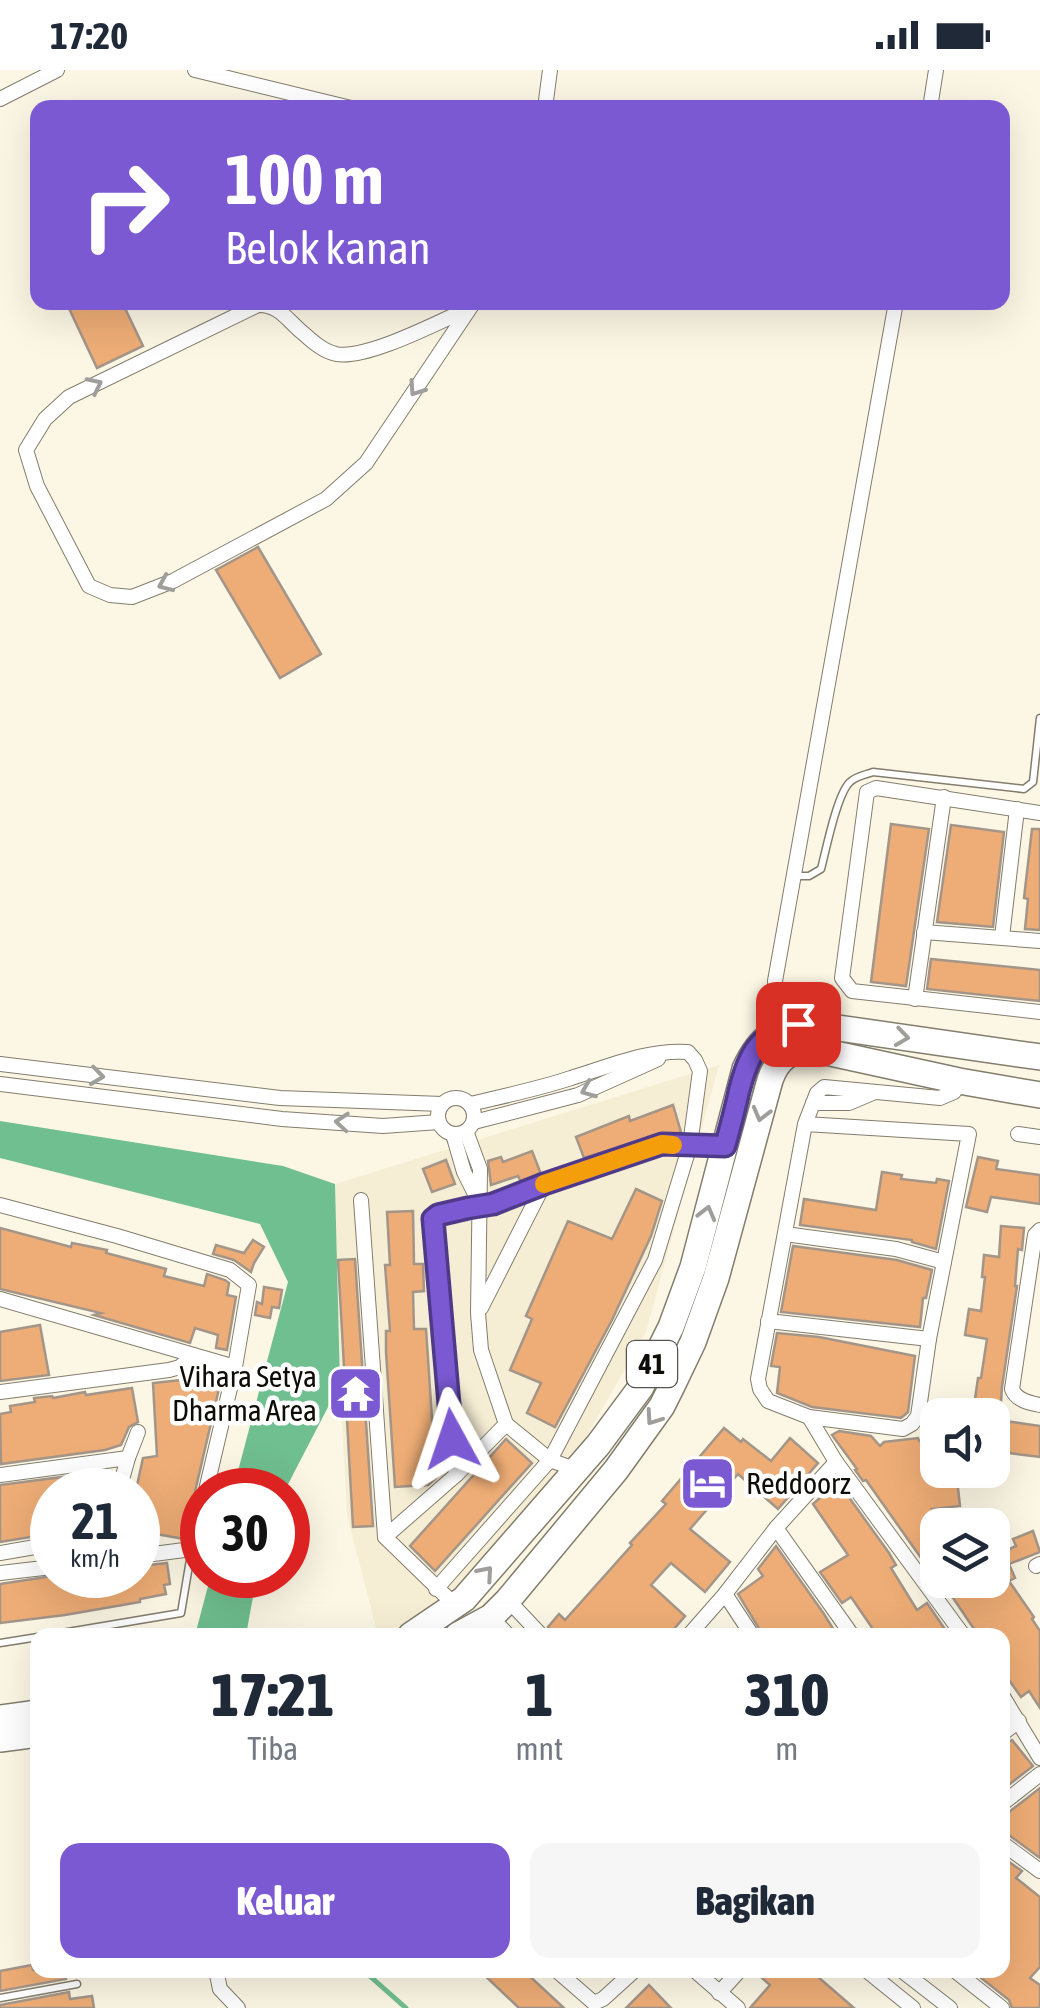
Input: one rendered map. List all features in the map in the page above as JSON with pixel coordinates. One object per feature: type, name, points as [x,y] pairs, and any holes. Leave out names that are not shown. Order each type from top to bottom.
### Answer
[{"type":"highway","points":[[793,1026],[1040,1057]]},
{"type":"highway","name":"41","points":[[499,1623],[662,1406],[693,1342],[725,1146],[745,1069],[765,1038],[793,1026]]},
{"type":"highway","name":"41","points":[[418,1628],[577,1470],[641,1386],[671,1328],[700,1284],[774,1068],[782,1058],[805,1048],[949,1086],[1040,1095]]},
{"type":"highway","points":[[0,1718],[30,1714]]},
{"type":"highway","points":[[0,1738],[30,1735]]},
{"type":"street","points":[[0,98],[58,70]]},
{"type":"street","points":[[195,70],[317,100]]},
{"type":"street","points":[[546,100],[550,70]]},
{"type":"street","points":[[931,100],[936,70]]},
{"type":"street","points":[[248,310],[68,398],[45,419],[26,450],[37,486],[89,586],[110,595],[132,597],[146,592],[173,582],[326,499],[366,463],[469,310]]},
{"type":"street","points":[[279,310],[317,345],[341,354],[358,354],[383,345],[461,310]]},
{"type":"street","points":[[793,1026],[776,1009],[775,981],[895,310]]},
{"type":"street","points":[[1040,812],[876,788],[867,792],[842,978],[852,991],[1040,1012]]},
{"type":"street","points":[[915,999],[944,798]]},
{"type":"street","points":[[1002,937],[1016,810]]},
{"type":"street","points":[[924,932],[1040,941]]},
{"type":"street","points":[[361,1200],[384,1537],[446,1598],[550,1460],[654,1260],[690,1145],[700,1072],[688,1052],[677,1051],[622,1060],[571,1078],[470,1104]]},
{"type":"street","points":[[577,1470],[550,1460],[506,1424],[480,1350],[481,1206],[464,1172],[464,1129],[474,1116],[470,1104],[459,1098],[442,1104],[438,1116],[443,1128],[464,1129],[578,1095],[677,1051]]},
{"type":"street","points":[[0,1064],[280,1098],[442,1104]]},
{"type":"street","points":[[0,1084],[282,1119],[383,1126],[439,1122]]},
{"type":"street","points":[[805,1124],[969,1134],[918,1416],[904,1430],[808,1417],[768,1402],[758,1378],[805,1124],[816,1093],[824,1088],[876,1091],[949,1086]]},
{"type":"street","points":[[1018,1134],[1040,1137]]},
{"type":"street","points":[[456,1475],[433,1219],[493,1204],[662,1144],[725,1146]]},
{"type":"street","points":[[478,1313],[544,1184]]},
{"type":"street","points":[[0,1205],[230,1270],[249,1286],[211,1468]]},
{"type":"street","points":[[1040,1230],[1034,1234],[1032,1312],[1012,1389],[1014,1395],[1040,1405]]},
{"type":"street","points":[[786,1234],[896,1249],[944,1262]]},
{"type":"street","points":[[0,1299],[235,1367]]},
{"type":"street","points":[[0,1307],[16,1304]]},
{"type":"street","points":[[768,1321],[929,1339]]},
{"type":"street","points":[[0,1392],[170,1370],[192,1355]]},
{"type":"street","points":[[808,1417],[836,1462],[958,1628]]},
{"type":"street","points":[[384,1537],[456,1475],[506,1424]]},
{"type":"street","points":[[125,1468],[138,1432]]},
{"type":"street","points":[[0,1475],[128,1458]]},
{"type":"street","points":[[695,1628],[776,1528],[836,1462]]},
{"type":"street","points":[[776,1528],[847,1628]]},
{"type":"street","points":[[0,1553],[30,1548]]},
{"type":"street","points":[[0,1574],[30,1570]]},
{"type":"street","points":[[725,1594],[747,1628]]},
{"type":"street","points":[[1010,1708],[1040,1758]]},
{"type":"street","points":[[1010,1728],[1018,1721]]},
{"type":"street","points":[[1010,1798],[1040,1774]]},
{"type":"street","points":[[1010,1849],[1040,1871]]},
{"type":"street","points":[[214,2008],[220,1989],[218,1978]]},
{"type":"street","points":[[565,1978],[594,2003],[626,1978]]},
{"type":"street","points":[[706,1978],[728,2003],[737,1978]]},
{"type":"street","points":[[876,1978],[913,2008]]},
{"type":"street","points":[[911,1978],[950,2008]]},
{"type":"street","points":[[964,1978],[1002,2008]]},
{"type":"street","points":[[220,1989],[238,2008]]},
{"type":"lane","points":[[794,876],[809,876],[821,869],[841,798],[847,784],[856,778],[872,772],[1029,787],[1033,782],[1040,718]]},
{"type":"lane","points":[[92,1628],[181,1613],[184,1598]]},
{"type":"lane","points":[[0,1644],[30,1638]]},
{"type":"lane","points":[[0,1998],[77,1984]]},
{"type":"shaded area","points":[[719,1065],[646,1332],[572,1462],[426,1628],[376,1628],[347,1515],[335,1184]]},
{"type":"shaded area","points":[[0,1121],[283,1166],[335,1184],[340,1384],[296,1468],[239,1468],[288,1282],[260,1224],[0,1158]]},
{"type":"shaded area","points":[[205,1598],[253,1598],[247,1628],[197,1628]]},
{"type":"building","points":[[70,310],[126,310],[143,346],[97,368]]},
{"type":"building","points":[[258,547],[321,654],[280,678],[216,570]]},
{"type":"building","points":[[891,824],[929,829],[906,986],[871,982]]},
{"type":"building","points":[[951,825],[1004,832],[993,927],[937,922]]},
{"type":"building","points":[[1032,829],[1040,829],[1040,930],[1025,929],[1028,899],[1024,898]]},
{"type":"building","points":[[931,959],[1040,970],[1040,1001],[927,989]]},
{"type":"building","points":[[673,1105],[681,1132],[584,1158],[576,1137],[629,1116],[630,1121]]},
{"type":"building","points":[[532,1151],[541,1174],[521,1182],[518,1176],[491,1185],[488,1161],[501,1157],[503,1162]]},
{"type":"building","points":[[978,1157],[998,1161],[996,1169],[1040,1175],[1040,1204],[991,1197],[987,1212],[966,1207]]},
{"type":"building","points":[[446,1160],[455,1184],[432,1192],[423,1169]]},
{"type":"building","points":[[882,1172],[902,1175],[901,1179],[949,1181],[936,1249],[912,1240],[800,1225],[804,1199],[876,1210]]},
{"type":"building","points":[[636,1189],[662,1201],[651,1236],[555,1427],[527,1413],[541,1383],[510,1370],[532,1319],[526,1316],[568,1221],[612,1239]]},
{"type":"building","points":[[413,1211],[414,1264],[423,1264],[424,1291],[413,1292],[414,1329],[426,1329],[436,1478],[428,1485],[395,1487],[386,1352],[386,1331],[390,1331],[385,1265],[390,1265],[387,1212]]},
{"type":"building","points":[[1001,1226],[1024,1228],[1022,1250],[1018,1249],[1017,1286],[1001,1398],[975,1398],[987,1339],[965,1335],[969,1309],[981,1311],[984,1255],[999,1257]]},
{"type":"building","points":[[0,1228],[71,1247],[72,1243],[107,1250],[106,1253],[166,1269],[164,1276],[204,1286],[207,1274],[225,1280],[229,1283],[227,1295],[236,1297],[227,1350],[216,1348],[218,1335],[195,1328],[190,1343],[94,1315],[101,1313],[0,1289]]},
{"type":"building","points":[[253,1240],[264,1247],[251,1272],[234,1260],[213,1254],[216,1245],[244,1253]]},
{"type":"building","points":[[793,1246],[897,1260],[932,1270],[923,1298],[920,1327],[781,1312]]},
{"type":"building","name":"Vihara Setya Dharma Area","points":[[355,1259],[373,1526],[353,1527],[338,1260]]},
{"type":"building","points":[[264,1287],[282,1290],[279,1308],[272,1307],[270,1318],[255,1315],[257,1302],[262,1304]]},
{"type":"building","points":[[40,1325],[49,1375],[0,1381],[0,1332]]},
{"type":"building","points":[[777,1333],[915,1356],[908,1412],[901,1418],[812,1407],[777,1393],[780,1367],[771,1366]]},
{"type":"building","points":[[191,1374],[221,1380],[201,1468],[180,1468],[180,1538],[160,1535],[160,1468],[141,1468],[143,1458],[157,1456],[153,1383],[190,1379]]},
{"type":"building","points":[[132,1388],[138,1422],[129,1427],[121,1445],[1,1464],[0,1414],[11,1412],[10,1406],[35,1402],[34,1398]]},
{"type":"building","points":[[1010,1422],[1040,1426],[1040,1457],[1010,1453]]},
{"type":"building","points":[[724,1428],[771,1461],[790,1438],[818,1463],[778,1509],[738,1474],[690,1529],[730,1562],[705,1592],[671,1563],[651,1585],[685,1616],[675,1628],[549,1628],[559,1614],[565,1620],[632,1545],[666,1504],[662,1501]]},
{"type":"building","points":[[839,1431],[871,1436],[880,1446],[884,1442],[918,1438],[920,1488],[958,1488],[960,1506],[920,1508],[920,1556],[855,1470],[832,1435]]},
{"type":"building","points":[[506,1439],[532,1463],[435,1571],[410,1546]]},
{"type":"building","points":[[30,1481],[30,1537],[0,1542],[0,1485]]},
{"type":"building","points":[[838,1482],[889,1553],[896,1565],[891,1568],[917,1610],[927,1603],[944,1628],[872,1628],[851,1597],[842,1603],[820,1572],[848,1555],[813,1504]]},
{"type":"building","points":[[1033,1531],[1040,1552],[1010,1564],[1010,1549],[1016,1546],[1013,1539]]},
{"type":"building","points":[[776,1546],[833,1628],[759,1628],[738,1594],[763,1576],[758,1569]]},
{"type":"building","points":[[167,1563],[170,1584],[164,1585],[166,1594],[160,1595],[160,1564]]},
{"type":"building","points":[[30,1579],[30,1598],[145,1598],[65,1615],[0,1623],[0,1584]]},
{"type":"building","points":[[1010,1582],[1040,1631],[1040,1708],[1029,1691],[1021,1697],[1010,1681],[1010,1628],[973,1628],[953,1598],[1010,1598]]},
{"type":"building","points":[[1010,1741],[1033,1766],[1010,1784]]},
{"type":"building","points":[[1040,1788],[1040,1858],[1010,1836],[1010,1811]]},
{"type":"building","points":[[1010,1863],[1022,1871],[1016,1878],[1040,1897],[1040,1967],[1030,1978],[1040,1985],[1040,2008],[1012,2008],[1009,2000],[981,1978],[1010,1978]]},
{"type":"building","points":[[30,1965],[30,1978],[66,1979],[0,1991],[0,1971]]},
{"type":"building","points":[[487,1978],[532,1978],[564,2008],[519,2008]]},
{"type":"building","points":[[762,1978],[819,1978],[854,2008],[750,2008],[770,1985]]},
{"type":"building","points":[[649,1985],[671,2008],[626,2008]]},
{"type":"building","points":[[69,1992],[70,1999],[92,1996],[94,2008],[0,2008],[0,2005]]},
{"type":"waterway","points":[[372,1978],[406,2008]]},
{"type":"slow traffic","points":[[544,1184],[662,1144],[673,1145]]},
{"type":"place","name":"Vihara Setya Dharma Area","points":[[356,1393]]},
{"type":"place","name":"Reddoorz","points":[[707,1483]]},
{"type":"route","points":[[452,1439],[433,1219],[493,1204],[662,1144],[725,1146],[753,1052],[780,1028],[798,1024]]}]
